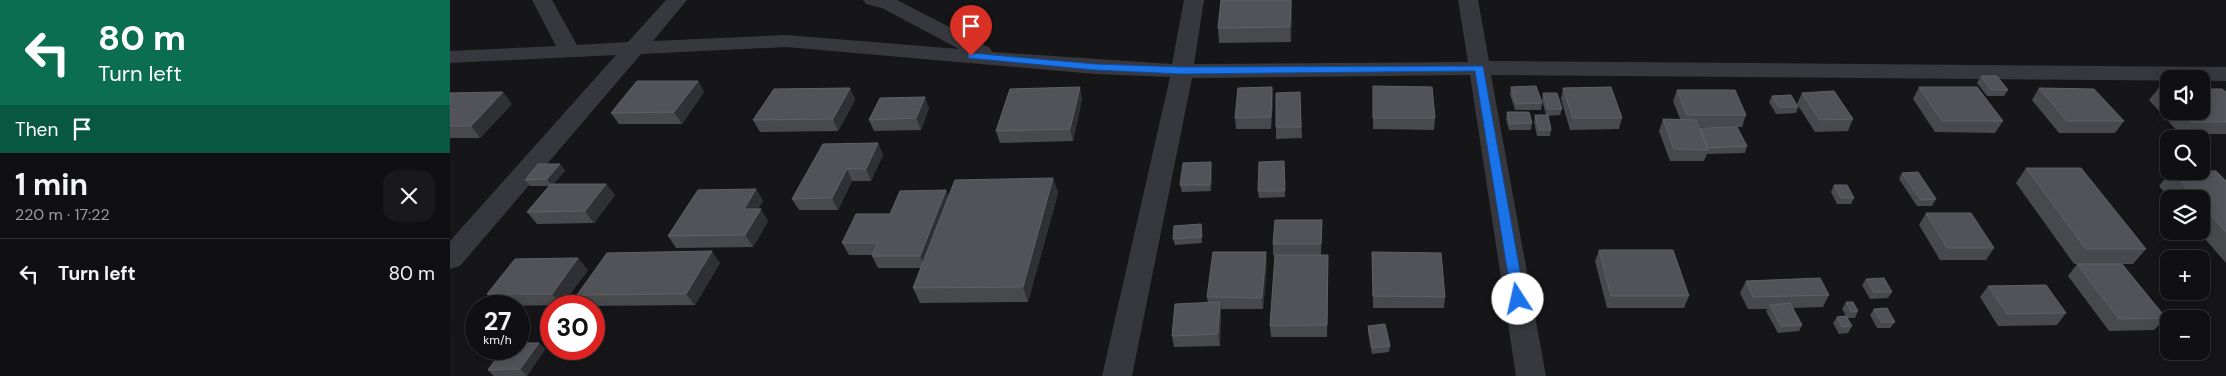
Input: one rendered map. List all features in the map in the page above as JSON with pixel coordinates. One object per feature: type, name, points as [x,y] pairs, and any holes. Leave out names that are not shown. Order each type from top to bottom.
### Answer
[{"type":"street","points":[[542,0],[570,51]]},
{"type":"street","points":[[450,259],[677,0]]},
{"type":"street","points":[[874,0],[889,4],[991,58]]},
{"type":"street","points":[[1117,376],[1182,70],[1194,0]]},
{"type":"street","points":[[1468,0],[1532,376]]},
{"type":"street","points":[[450,57],[633,50],[786,41],[1095,67],[1182,70],[1479,68],[2226,74]]},
{"type":"building","points":[[1221,0],[1291,0],[1290,27],[1218,28]]},
{"type":"building","points":[[1981,76],[1997,76],[2008,90],[1991,90]]},
{"type":"building","points":[[637,81],[698,81],[674,112],[611,113]]},
{"type":"building","points":[[1373,86],[1432,87],[1435,118],[1373,118]]},
{"type":"building","points":[[1536,86],[1542,103],[1516,104],[1511,87]]},
{"type":"building","points":[[1080,87],[1070,129],[996,131],[1010,89]]},
{"type":"building","points":[[1272,87],[1271,117],[1235,118],[1238,88]]},
{"type":"building","points":[[1611,87],[1622,118],[1573,118],[1563,88]]},
{"type":"building","points":[[1919,87],[1977,87],[2003,121],[1942,121]]},
{"type":"building","points":[[850,88],[833,119],[753,120],[774,89]]},
{"type":"building","points":[[2039,88],[2094,89],[2124,121],[2067,121]]},
{"type":"building","points":[[2210,89],[2222,89],[2226,92],[2226,122],[2190,122],[2188,120],[2210,120]]},
{"type":"building","points":[[1677,90],[1735,90],[1746,115],[1687,115]]},
{"type":"building","points":[[1834,91],[1853,119],[1820,120],[1802,93]]},
{"type":"building","points":[[503,92],[471,126],[450,126],[450,93]]},
{"type":"building","points":[[1300,92],[1301,127],[1276,127],[1276,93]]},
{"type":"building","points":[[1543,93],[1557,93],[1562,109],[1548,109]]},
{"type":"building","points":[[1791,95],[1798,107],[1779,107],[1772,96]]},
{"type":"building","points":[[925,97],[916,118],[869,120],[880,98]]},
{"type":"building","points":[[1507,112],[1529,112],[1532,123],[1510,124]]},
{"type":"building","points":[[1535,115],[1548,115],[1551,130],[1539,130]]},
{"type":"building","points":[[1663,119],[1696,120],[1708,150],[1674,149]]},
{"type":"building","points":[[1737,127],[1747,146],[1708,148],[1700,128]]},
{"type":"building","points":[[878,143],[866,169],[847,169],[832,198],[792,199],[823,144]]},
{"type":"building","points":[[1284,161],[1285,191],[1258,191],[1259,162]]},
{"type":"building","points":[[1211,162],[1210,185],[1180,185],[1183,163]]},
{"type":"building","points":[[538,164],[560,164],[547,179],[525,180]]},
{"type":"building","points":[[2026,168],[2081,168],[2146,249],[2086,249]]},
{"type":"building","points":[[2210,171],[2216,171],[2226,181],[2226,232],[2210,214],[2210,190],[2188,190],[2180,180],[2210,180]]},
{"type":"building","points":[[1918,172],[1936,199],[1921,200],[1902,173]]},
{"type":"building","points":[[1053,178],[1023,287],[913,288],[955,180]]},
{"type":"building","points":[[551,184],[606,184],[585,211],[527,212]]},
{"type":"building","points":[[1834,185],[1847,185],[1854,198],[1841,198]]},
{"type":"building","points":[[756,189],[744,209],[761,209],[745,235],[668,236],[698,190]]},
{"type":"building","points":[[946,190],[920,256],[872,256],[878,243],[842,243],[856,214],[890,214],[900,191]]},
{"type":"building","points":[[1926,213],[1971,213],[1994,248],[1947,248]]},
{"type":"building","points":[[1275,220],[1322,220],[1321,244],[1273,244]]},
{"type":"building","points":[[1201,224],[1202,237],[1173,239],[1174,226]]},
{"type":"building","points":[[1599,250],[1673,250],[1689,296],[1611,296]]},
{"type":"building","points":[[712,251],[686,294],[577,295],[607,253]]},
{"type":"building","points":[[1213,252],[1266,252],[1262,298],[1207,297]]},
{"type":"building","points":[[1372,252],[1441,253],[1445,297],[1373,296]]},
{"type":"building","points":[[1275,255],[1328,255],[1327,325],[1270,326]]},
{"type":"building","points":[[578,258],[552,294],[487,294],[515,259]]},
{"type":"building","points":[[2077,264],[2122,264],[2160,311],[2160,318],[2119,319]]},
{"type":"building","points":[[1820,278],[1829,295],[1753,297],[1746,281]]},
{"type":"building","points":[[1884,278],[1892,292],[1874,292],[1866,279]]},
{"type":"building","points":[[2046,285],[2066,313],[2007,314],[1988,286]]},
{"type":"building","points":[[1220,302],[1218,334],[1172,336],[1175,304]]},
{"type":"building","points":[[1846,302],[1853,302],[1858,311],[1851,312]]},
{"type":"building","points":[[1790,303],[1802,325],[1781,326],[1770,305]]},
{"type":"building","points":[[1887,308],[1895,322],[1881,322],[1874,309]]},
{"type":"building","points":[[1846,316],[1852,326],[1842,327],[1837,317]]},
{"type":"building","points":[[1385,324],[1390,346],[1372,348],[1368,326]]},
{"type":"building","points":[[530,343],[539,343],[530,355]]},
{"type":"building","points":[[495,360],[527,360],[520,369],[488,370]]},
{"type":"route","points":[[971,56],[1095,67],[1182,70],[1479,68],[1518,299]]}]
